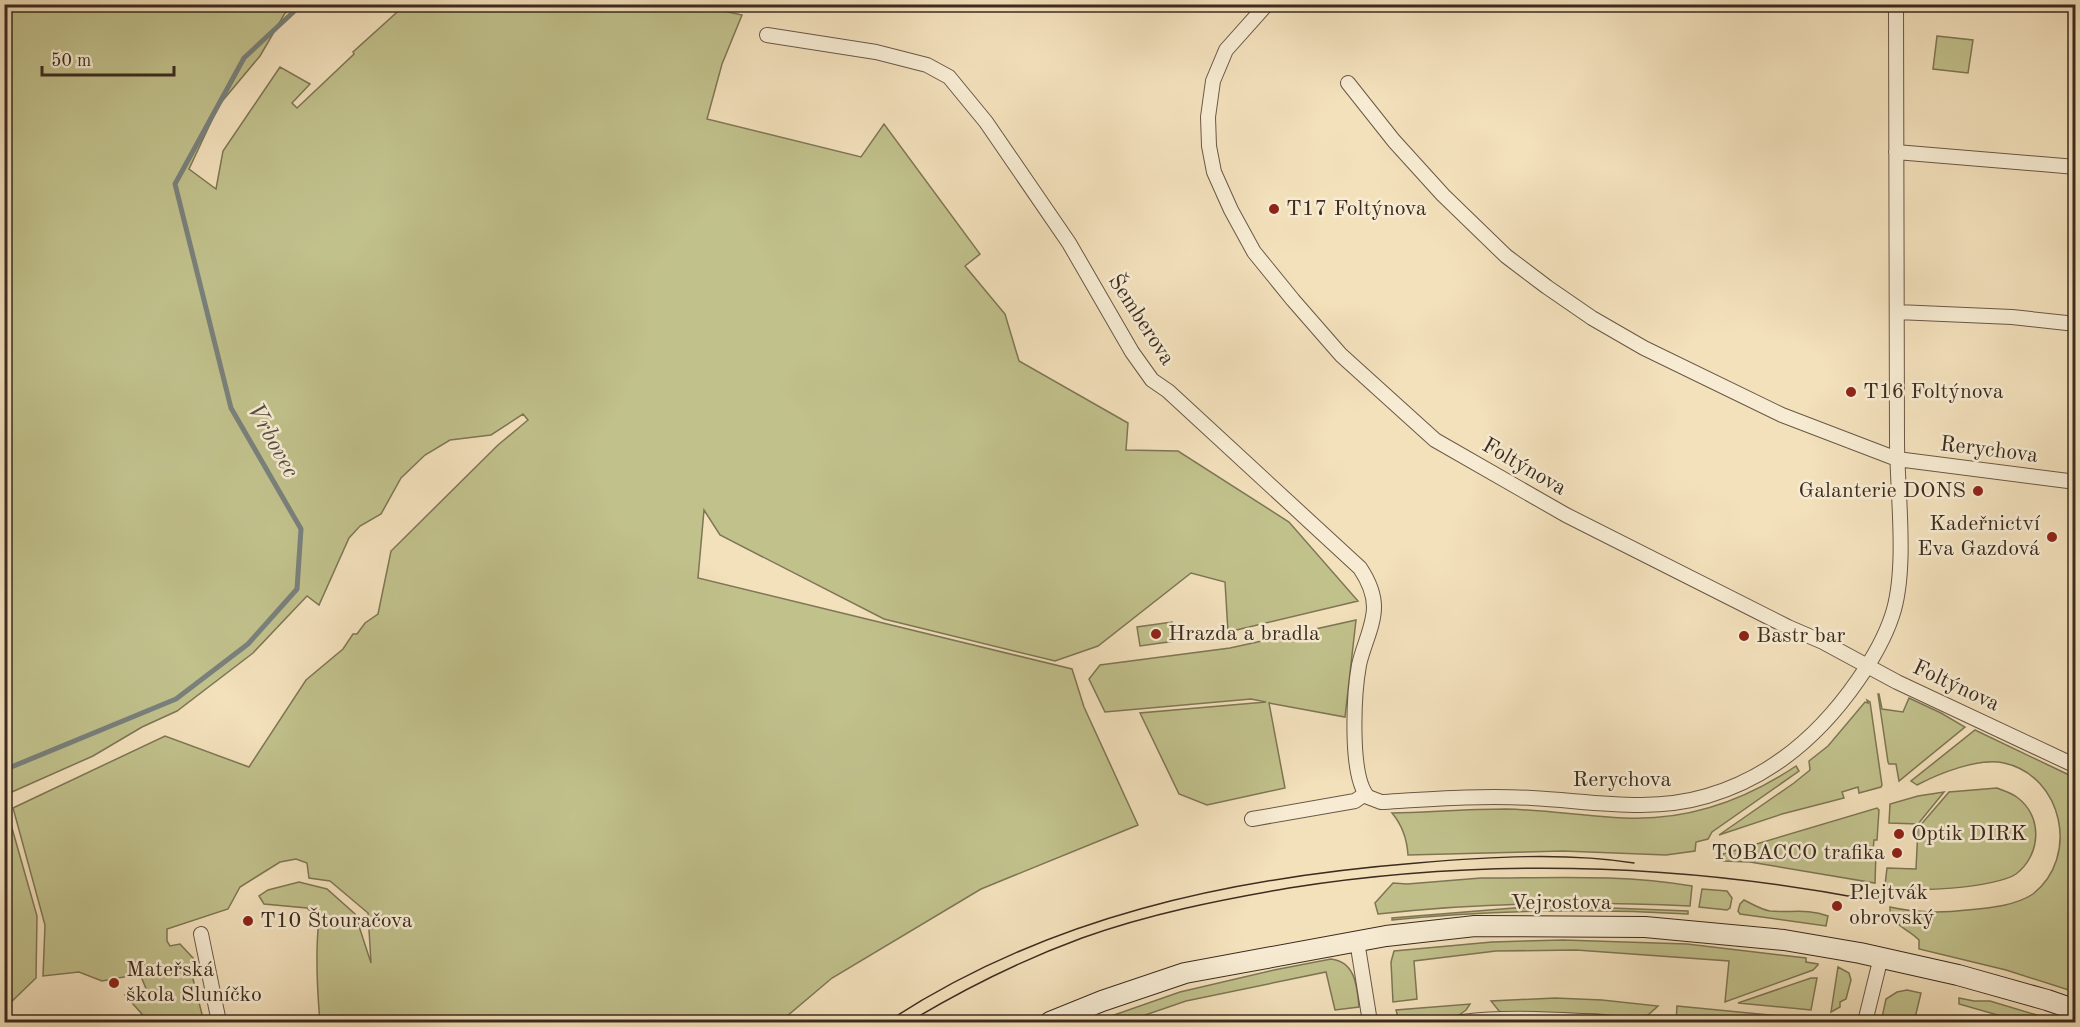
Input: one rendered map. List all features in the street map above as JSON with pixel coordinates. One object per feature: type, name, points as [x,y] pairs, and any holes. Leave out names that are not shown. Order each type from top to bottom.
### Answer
[{"type":"street","name":"Foltýnova","points":[[1267,4],[1226,50],[1213,81],[1208,117],[1209,146],[1214,172],[1254,252],[1341,355],[1435,440],[1566,515],[1788,627],[1823,642],[1867,667],[2076,766]]},
{"type":"street","name":"Rerychova","points":[[1365,794],[1372,800],[1381,802],[1439,798],[1520,798],[1628,806],[1674,803],[1707,796],[1743,782],[1795,752],[1819,730],[1867,667],[1883,641],[1893,612],[1900,566],[1897,459],[1896,4]]},
{"type":"street","name":"Šemberova","points":[[767,35],[876,52],[927,65],[949,77],[986,122],[1069,243],[1132,352],[1152,380],[1168,391],[1360,568],[1370,582],[1374,604],[1373,617],[1359,667],[1355,708],[1358,770],[1365,794]]},
{"type":"street","points":[[1348,83],[1394,141],[1443,195],[1506,256],[1592,318],[1644,348],[1782,415],[1897,459]]},
{"type":"street","points":[[1896,152],[2076,167]]},
{"type":"street","points":[[1897,312],[2012,317],[2076,324]]},
{"type":"street","name":"Rerychova","points":[[1897,459],[2076,482]]},
{"type":"street","points":[[1252,819],[1354,801],[1365,794]]},
{"type":"street","name":"Vejrostova","points":[[1050,1023],[1102,1001],[1185,973],[1386,936],[1475,926],[1645,927],[1784,940],[1881,957],[1958,975],[2076,1010]]},
{"type":"street","points":[[201,934],[219,1023]]},
{"type":"street","points":[[1357,941],[1370,1023]]},
{"type":"street","points":[[1865,1023],[1881,957]]},
{"type":"street","points":[[1463,1023],[1483,1020],[1604,1023]]},
{"type":"green space","points":[[691,4],[742,15],[722,64],[707,119],[861,157],[884,124],[980,254],[965,266],[1005,314],[1019,361],[1128,423],[1126,450],[1178,451],[1289,522],[1358,601],[1228,632],[1225,582],[1191,573],[1098,646],[1055,661],[884,619],[720,535],[704,510],[698,578],[1072,669],[1084,707],[1138,825],[981,889],[832,978],[780,1022],[320,1022],[317,971],[319,919],[307,908],[264,904],[259,896],[268,890],[299,882],[327,889],[355,914],[371,963],[368,913],[330,881],[309,878],[307,863],[296,859],[280,862],[240,887],[228,909],[167,929],[167,941],[170,946],[180,944],[193,958],[199,971],[192,975],[204,1022],[149,1022],[125,995],[147,991],[140,974],[102,981],[79,972],[43,976],[45,925],[13,808],[165,736],[249,767],[306,680],[343,649],[353,634],[357,634],[365,623],[378,614],[391,551],[498,445],[528,420],[523,414],[491,435],[450,440],[425,455],[401,478],[381,514],[360,526],[349,538],[319,605],[307,596],[253,653],[177,711],[142,727],[93,756],[5,795],[5,5],[300,5],[285,13],[260,56],[219,105],[189,169],[216,189],[223,151],[280,67],[310,84],[292,103],[297,108],[354,54],[353,52],[405,5]]},
{"type":"green space","points":[[1937,36],[1973,40],[1968,73],[1933,69]]},
{"type":"green space","points":[[1356,620],[1345,717],[1269,703],[1285,788],[1207,805],[1179,794],[1140,713],[1266,702],[1251,699],[1105,712],[1089,679],[1100,665],[1230,648]]},
{"type":"green space","name":"Hrazda a bradla","points":[[1172,622],[1175,641],[1140,646],[1137,627]]},
{"type":"green space","points":[[1878,694],[1882,709],[1903,712],[1909,698],[1965,727],[1899,781],[1896,764],[1888,762]]},
{"type":"green space","points":[[1867,700],[1870,702],[1881,787],[1859,793],[1858,787],[1842,792],[1844,798],[1782,814],[1719,835],[1810,770],[1809,761],[1828,746],[1865,702],[1868,703]]},
{"type":"green space","points":[[1975,730],[2075,780],[2075,992],[2006,970],[1919,949],[1919,940],[1896,922],[1891,913],[1890,907],[1948,912],[2010,904],[2033,894],[2048,878],[2057,860],[2060,840],[2058,820],[2051,800],[2040,784],[2024,771],[2004,763],[1983,762],[1947,772],[1917,785],[1911,781]]},
{"type":"green space","points":[[1796,766],[1799,771],[1712,832],[1708,839],[1696,842],[1695,851],[1666,855],[1563,851],[1408,855],[1404,833],[1392,813],[1506,809],[1624,818],[1670,816],[1735,799]]},
{"type":"green space","points":[[1997,788],[2016,796],[2032,815],[2035,825],[2034,847],[2024,866],[2016,874],[1991,883],[1952,888],[1912,889],[1885,885],[1887,868],[1916,869],[1918,828],[1949,792]]},
{"type":"green space","points":[[1944,792],[1918,824],[1889,823],[1890,804]]},
{"type":"green space","points":[[1877,808],[1879,810],[1877,840],[1874,840],[1873,850],[1876,851],[1875,883],[1720,859],[1723,854]]},
{"type":"green space","points":[[8,814],[37,916],[36,978],[5,1008],[4,815]]},
{"type":"green space","points":[[1481,878],[1613,878],[1692,886],[1690,906],[1612,903],[1534,904],[1456,907],[1378,914],[1375,903],[1393,883]]},
{"type":"green space","points":[[1702,889],[1727,891],[1732,898],[1730,908],[1727,910],[1699,907]]},
{"type":"green space","points":[[1744,900],[1770,911],[1806,911],[1828,916],[1826,926],[1740,914],[1738,911],[1740,904]]},
{"type":"green space","points":[[1586,907],[1688,911],[1688,914],[1540,911],[1392,920],[1392,918],[1514,908]]},
{"type":"green space","points":[[1563,940],[1687,944],[1806,958],[1806,962],[1818,965],[1813,970],[1725,1002],[1729,961],[1576,950],[1496,951],[1414,961],[1417,999],[1393,1002],[1391,962],[1394,951],[1492,942]]},
{"type":"green space","points":[[1331,959],[1346,965],[1350,970],[1356,984],[1359,1007],[1335,1010],[1326,972],[1186,1001],[1125,1022],[1094,1022],[1180,992]]},
{"type":"green space","points":[[1838,967],[1849,973],[1851,980],[1846,999],[1840,1002],[1840,1007],[1831,1012]]},
{"type":"green space","points":[[1811,978],[1817,978],[1811,1010],[1738,1003]]},
{"type":"green space","points":[[1907,990],[1921,993],[1914,1022],[1881,1022],[1886,999],[1897,992]]},
{"type":"green space","points":[[1555,998],[1658,1006],[1648,1015],[1636,1018],[1597,1014],[1504,1013],[1499,1011],[1491,1001]]},
{"type":"green space","points":[[1959,998],[1990,1001],[2060,1022],[2022,1022],[1959,1004]]},
{"type":"green space","points":[[1470,1004],[1459,1015],[1399,1021],[1396,1010]]},
{"type":"green space","points":[[1677,1006],[1812,1019],[1814,1022],[1676,1022]]},
{"type":"waterway","name":"Vrbovec","points":[[4,770],[176,699],[248,644],[297,589],[301,529],[231,408],[175,184],[244,58],[302,4]]},
{"type":"tram line","points":[[887,1022],[948,986],[1010,955],[1075,930],[1141,909],[1209,892],[1277,879],[1347,870],[1471,859],[1553,857],[1634,863]]},
{"type":"tram line","points":[[909,1022],[1015,966],[1107,929],[1237,897],[1361,878],[1505,869],[1650,872],[1794,887],[1865,899]]},
{"type":"place","name":"T17 Foltýnova","points":[[1274,209]]},
{"type":"place","name":"T16 Foltýnova","points":[[1851,392]]},
{"type":"place","name":"Galanterie DONS","points":[[1978,491]]},
{"type":"place","name":"Kadeřnictví Eva Gazdová","points":[[2052,537]]},
{"type":"place","name":"Hrazda a bradla","points":[[1156,634]]},
{"type":"place","name":"Bastr bar","points":[[1744,636]]},
{"type":"place","name":"Optik DIRK","points":[[1899,834]]},
{"type":"place","name":"TOBACCO trafika","points":[[1897,853]]},
{"type":"place","name":"Plejtvák obrovský","points":[[1837,906]]},
{"type":"place","name":"T10 Štouračova","points":[[248,921]]},
{"type":"place","name":"Mateřská škola Sluníčko","points":[[114,983]]}]
